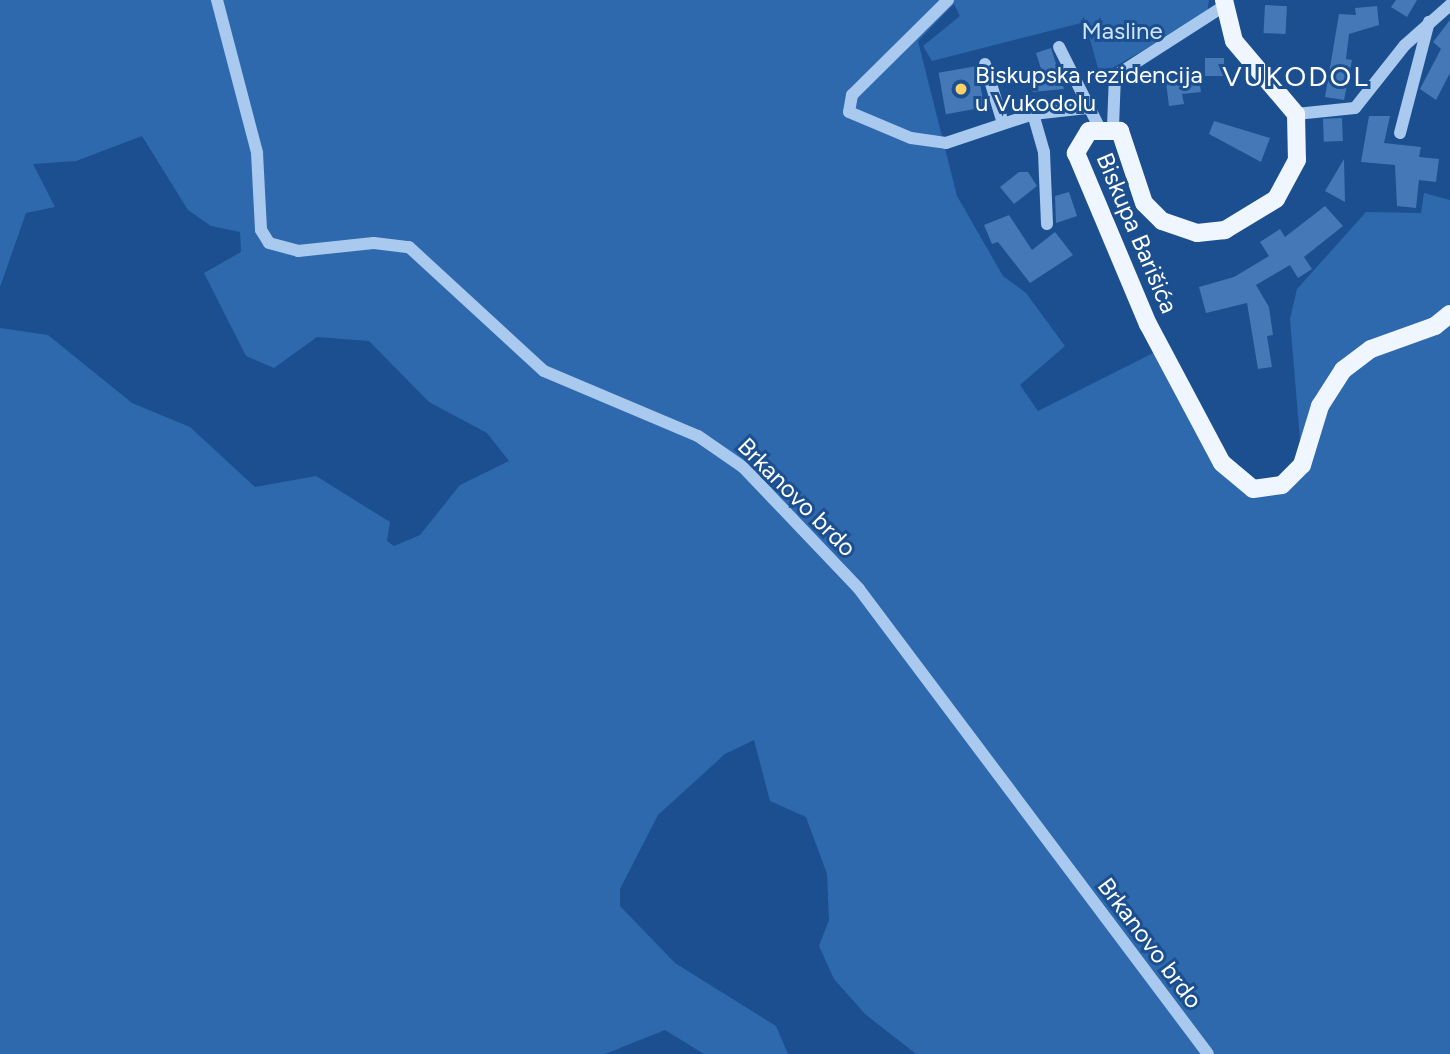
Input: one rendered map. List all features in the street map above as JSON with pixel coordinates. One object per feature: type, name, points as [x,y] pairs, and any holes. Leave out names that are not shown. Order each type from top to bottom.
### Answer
[{"type":"main road","points":[[1224,3],[1234,41],[1296,114]]},
{"type":"main road","name":"Biskupa Barišića","points":[[1296,114],[1297,160],[1282,191],[1245,221],[1211,232],[1174,226],[1151,211],[1140,193],[1129,144],[1106,127],[1081,137],[1077,160],[1180,387],[1209,444],[1243,484],[1264,490],[1290,480],[1327,391],[1343,370],[1371,349],[1436,326],[1450,314]]},
{"type":"street","name":"Brkanovo brdo","points":[[217,0],[257,153],[261,230],[269,243],[299,251],[374,243],[409,247],[544,371],[698,436],[743,467],[859,589],[1208,1054]]},
{"type":"street","points":[[948,0],[852,95],[849,112],[929,142],[960,139],[1002,120],[1087,108]]},
{"type":"street","points":[[1106,127],[1115,76],[1224,3]]},
{"type":"street","points":[[1296,114],[1356,108],[1429,22],[1450,5]]},
{"type":"street","points":[[1400,133],[1429,22]]},
{"type":"street","points":[[1059,47],[1087,108],[1106,127]]},
{"type":"street","points":[[985,64],[1002,120]]},
{"type":"street","points":[[1033,114],[1044,152],[1047,225]]},
{"type":"green space","name":"Masline","points":[[0,0],[1209,0],[1207,14],[1100,75],[1085,22],[932,61],[923,46],[960,16],[954,4],[918,41],[957,196],[1003,276],[1026,293],[1065,346],[1020,385],[1038,411],[1167,346],[1232,462],[1258,483],[1280,482],[1301,452],[1290,319],[1297,289],[1366,212],[1421,213],[1424,193],[1450,200],[1450,1054],[916,1054],[865,1014],[834,979],[819,946],[829,920],[827,874],[806,817],[770,801],[754,740],[725,754],[658,815],[620,889],[620,906],[675,963],[776,1026],[788,1054],[704,1054],[665,1030],[605,1054],[0,1054],[0,328],[48,335],[132,403],[190,427],[255,487],[316,476],[390,522],[387,541],[394,546],[420,535],[460,485],[509,461],[487,433],[429,402],[369,341],[317,337],[274,368],[246,356],[204,273],[241,252],[240,232],[211,226],[188,210],[142,136],[76,161],[33,164],[55,207],[26,213],[0,287]]},
{"type":"building","points":[[1396,0],[1417,0],[1407,17],[1391,7]]},
{"type":"building","points":[[1265,5],[1287,6],[1286,34],[1264,33]]},
{"type":"building","points":[[1377,6],[1379,25],[1349,34],[1346,59],[1352,60],[1344,100],[1325,97],[1339,14],[1356,15],[1355,8]]},
{"type":"building","points":[[1450,20],[1450,73],[1436,100],[1420,89],[1441,49],[1433,42]]},
{"type":"building","points":[[1051,48],[1064,89],[1033,92],[1029,80],[1043,75],[1036,53]]},
{"type":"building","points":[[1205,58],[1224,58],[1224,76],[1205,76]]},
{"type":"building","name":"Biskupska rezidencija u Vukodolu","points":[[977,66],[984,107],[946,114],[939,73]]},
{"type":"building","points":[[1198,71],[1201,92],[1182,94],[1184,104],[1169,106],[1166,82]]},
{"type":"building","points":[[1369,116],[1390,116],[1384,143],[1421,147],[1419,157],[1439,159],[1436,182],[1419,180],[1416,208],[1397,206],[1395,165],[1361,162]]},
{"type":"building","points":[[1342,118],[1343,141],[1324,142],[1323,119]]},
{"type":"building","points":[[1214,121],[1270,138],[1261,162],[1209,134]]},
{"type":"building","points":[[1344,159],[1345,202],[1325,191]]},
{"type":"building","points":[[1019,172],[1028,172],[1037,186],[1014,204],[1000,187]]},
{"type":"building","points":[[1069,192],[1077,216],[1056,223],[1055,196]]},
{"type":"building","points":[[1325,206],[1343,226],[1304,257],[1312,269],[1298,278],[1290,265],[1256,285],[1269,307],[1273,335],[1267,336],[1272,367],[1258,369],[1247,303],[1206,313],[1199,287],[1234,277],[1269,256],[1260,242],[1280,229],[1285,237]]},
{"type":"building","points":[[1009,215],[1032,250],[1055,232],[1073,255],[1030,283],[998,242],[992,244],[984,225]]},
{"type":"place","name":"Biskupska rezidencija u Vukodolu","points":[[961,89]]},
{"type":"district","name":"VUKODOL","points":[[1296,76]]}]
